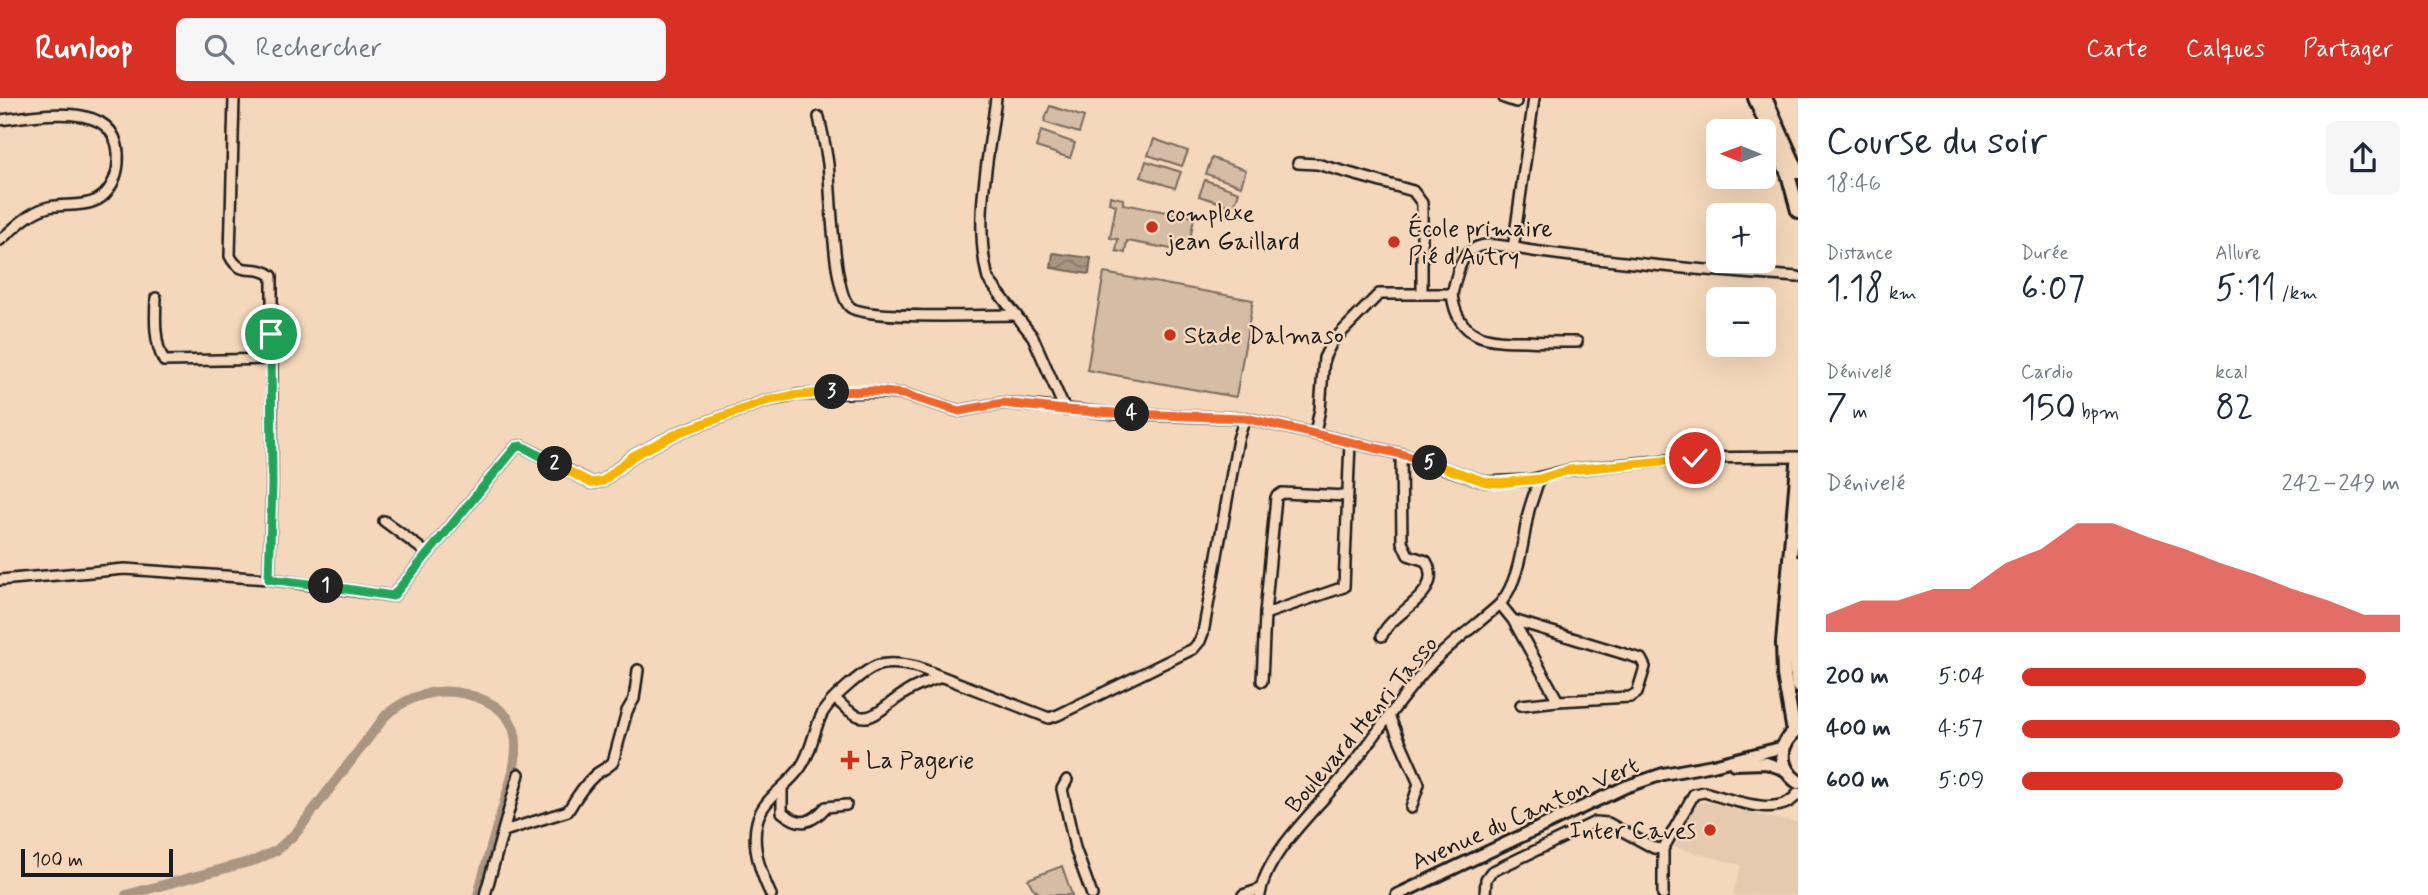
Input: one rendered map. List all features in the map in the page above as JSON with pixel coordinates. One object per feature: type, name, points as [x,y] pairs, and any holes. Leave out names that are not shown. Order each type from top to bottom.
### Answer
[{"type":"main road","points":[[1755,98],[1788,174],[1797,205]]},
{"type":"main road","points":[[1765,98],[1798,172]]},
{"type":"main road","points":[[1798,464],[1783,643],[1784,675],[1796,731],[1784,747],[1782,758],[1786,770],[1798,782]]},
{"type":"main road","points":[[1798,564],[1792,642],[1798,686]]},
{"type":"street","points":[[234,98],[229,256],[234,265],[240,268],[266,271],[272,276],[269,579]]},
{"type":"street","points":[[996,98],[981,211],[988,279],[1032,337],[1065,410]]},
{"type":"street","points":[[1504,98],[1516,102]]},
{"type":"street","points":[[1513,249],[1534,98]]},
{"type":"street","points":[[0,120],[83,112],[97,116],[108,127],[118,152],[110,188],[97,200],[46,208],[33,214],[0,240]]},
{"type":"street","points":[[819,117],[828,163],[839,275],[850,309],[860,313],[906,315],[1016,315]]},
{"type":"street","points":[[1298,163],[1317,164],[1413,191],[1422,203],[1422,294]]},
{"type":"street","points":[[1577,342],[1495,341],[1471,332],[1458,319],[1452,294],[1458,271],[1469,252],[1484,245],[1592,259],[1798,278]]},
{"type":"street","points":[[1314,433],[1320,409],[1324,358],[1332,342],[1379,294],[1452,294]]},
{"type":"street","points":[[156,298],[155,322],[160,354],[164,361],[271,359]]},
{"type":"street","points":[[0,580],[125,569],[269,579],[393,596],[516,447],[522,446],[591,483],[603,481],[633,456],[680,432],[766,401],[790,396],[872,391],[903,394],[959,411],[1003,403],[1065,410],[1245,418],[1401,454],[1486,482],[1539,479],[1569,470],[1688,458],[1798,457]]},
{"type":"street","points":[[771,895],[758,864],[757,822],[770,799],[782,790],[802,767],[822,714],[835,698],[877,665],[900,664],[916,667],[1049,718],[1193,649],[1200,642],[1238,439],[1245,418]]},
{"type":"street","points":[[1265,614],[1344,587],[1350,442]]},
{"type":"street","points":[[1381,636],[1392,622],[1423,595],[1430,576],[1426,561],[1408,555],[1402,542],[1401,454]]},
{"type":"street","name":"Boulevard Henri Tasso","points":[[1260,892],[1268,872],[1304,820],[1343,778],[1407,691],[1433,662],[1508,594],[1539,479]]},
{"type":"street","points":[[1262,681],[1276,497],[1282,493],[1347,496]]},
{"type":"street","points":[[384,521],[427,553]]},
{"type":"street","points":[[1500,604],[1514,620],[1558,701]]},
{"type":"street","points":[[1514,620],[1641,659],[1644,667],[1637,694],[1630,697],[1521,705]]},
{"type":"street","points":[[504,831],[568,811],[575,798],[594,776],[613,762],[627,711],[634,699],[638,670]]},
{"type":"street","points":[[835,698],[849,712],[866,717],[875,716],[918,685],[942,677]]},
{"type":"street","points":[[1390,716],[1419,784],[1411,808]]},
{"type":"street","name":"Avenue du Canton Vert","points":[[1397,895],[1617,790],[1662,774],[1713,765],[1784,747]]},
{"type":"street","name":"Avenue du Canton Vert","points":[[1713,765],[1766,763],[1786,770]]},
{"type":"street","points":[[485,895],[519,774]]},
{"type":"street","points":[[1067,780],[1062,789],[1075,848],[1092,895]]},
{"type":"street","points":[[782,790],[782,812],[793,821],[805,822],[818,816],[827,807],[846,805]]},
{"type":"street","points":[[1662,895],[1663,849],[1694,794],[1704,792],[1769,808],[1785,806],[1798,793]]},
{"type":"street","points":[[1485,895],[1486,879],[1491,872],[1595,822],[1608,823],[1654,848],[1663,849]]},
{"type":"street","points":[[1243,895],[1260,892]]},
{"type":"shaded area","points":[[1050,106],[1084,117],[1079,133],[1044,122]]},
{"type":"shaded area","points":[[1041,131],[1075,143],[1070,158],[1036,147]]},
{"type":"shaded area","points":[[1154,139],[1188,151],[1182,166],[1148,155]]},
{"type":"shaded area","points":[[1212,158],[1246,170],[1241,186],[1206,174]]},
{"type":"shaded area","points":[[1146,161],[1181,172],[1175,188],[1141,177]]},
{"type":"shaded area","points":[[1205,180],[1239,192],[1234,207],[1199,196]]},
{"type":"shaded area","name":"complexe jean Gaillard","points":[[1110,196],[1123,199],[1123,204],[1194,217],[1188,252],[1127,241],[1125,253],[1116,251],[1118,239],[1110,238],[1116,205],[1109,203]]},
{"type":"shaded area","name":"Stade Dalmaso","points":[[1104,273],[1253,300],[1236,397],[1087,370]]},
{"type":"shaded area","points":[[1697,802],[1798,822],[1798,895],[1733,895],[1741,865],[1673,847]]},
{"type":"shaded area","points":[[1062,866],[1072,895],[1041,895],[1032,887],[1028,879]]},
{"type":"water","points":[[1053,253],[1091,258],[1089,274],[1051,268]]},
{"type":"waterway","points":[[126,895],[256,860],[277,850],[296,833],[386,715],[414,698],[444,692],[466,694],[489,702],[504,713],[513,727],[516,743],[511,778],[478,895]]},
{"type":"place","name":"complexe jean Gaillard","points":[[1152,227]]},
{"type":"place","name":"École primaire Pié d'Autry","points":[[1394,242]]},
{"type":"place","name":"Stade Dalmaso","points":[[1170,335]]},
{"type":"place","name":"La Pagerie","points":[[850,760]]},
{"type":"place","name":"Inter Caves","points":[[1710,830]]},
{"type":"route","points":[[271,334],[272,485],[269,579],[393,596],[516,447],[522,446],[584,481],[603,481],[633,456],[680,432],[766,401],[790,396],[872,391],[903,394],[959,411],[1003,403],[1118,414],[1245,418],[1401,454],[1486,482],[1500,483],[1539,479],[1569,470],[1695,458]]}]
